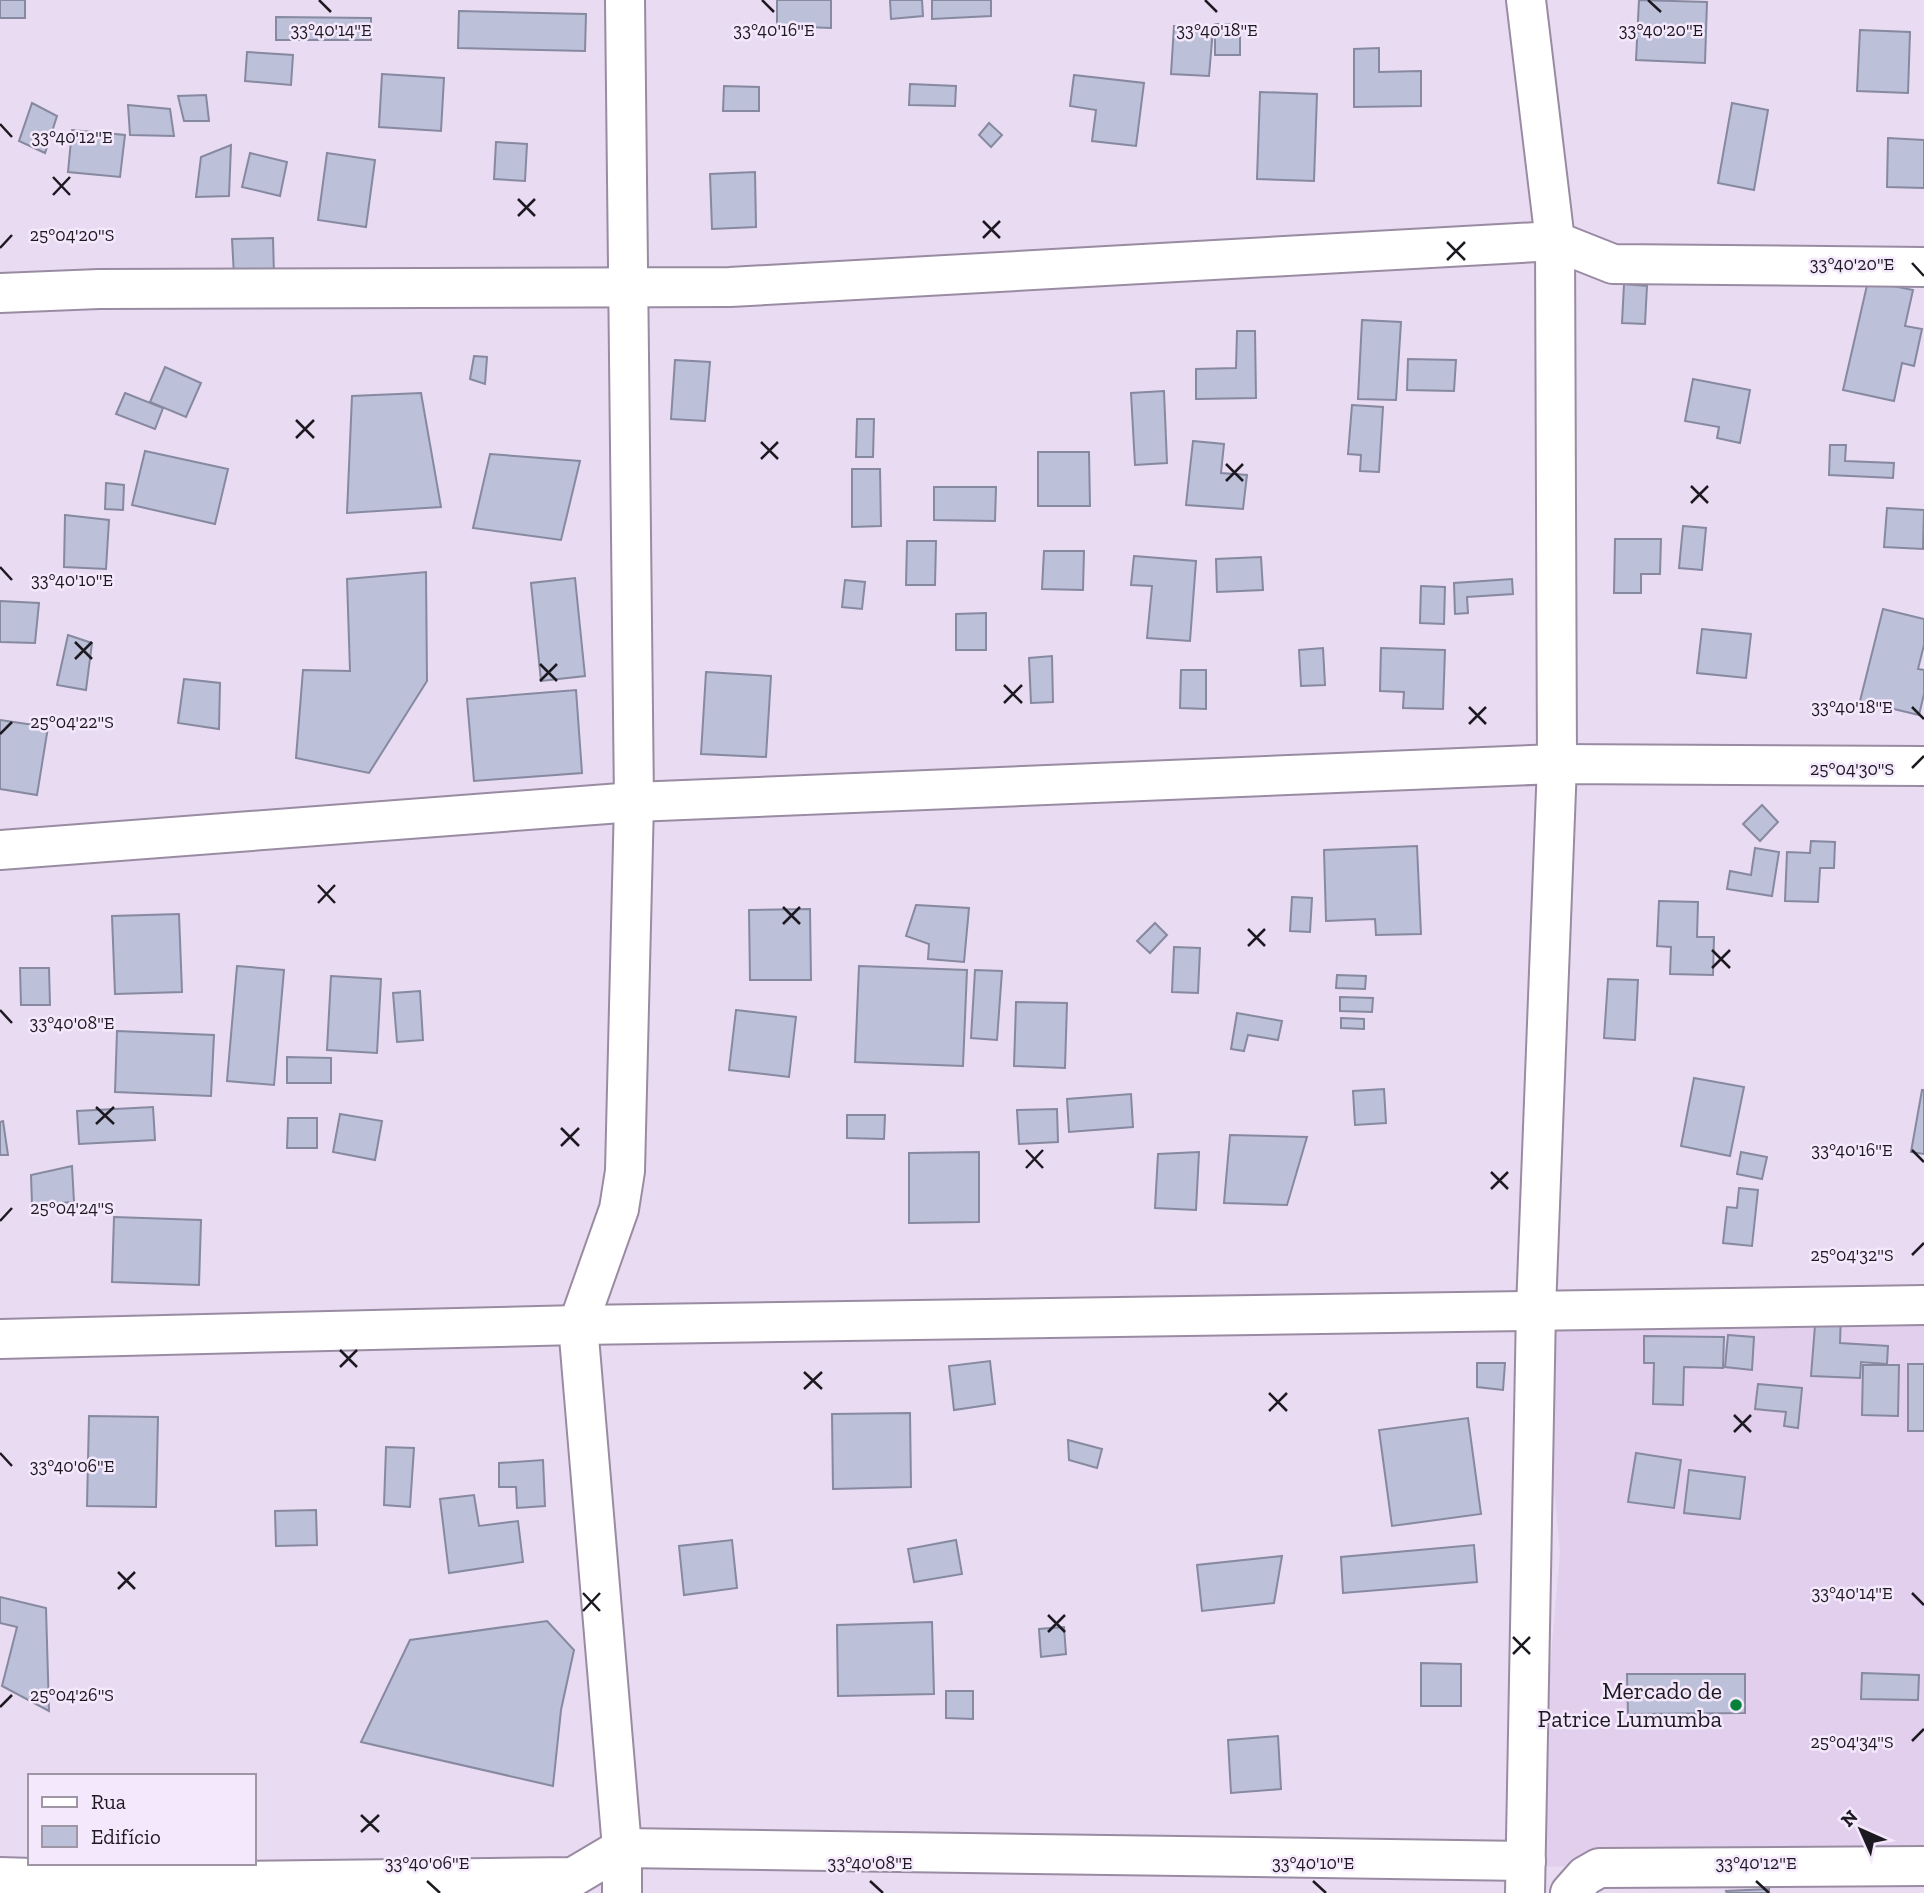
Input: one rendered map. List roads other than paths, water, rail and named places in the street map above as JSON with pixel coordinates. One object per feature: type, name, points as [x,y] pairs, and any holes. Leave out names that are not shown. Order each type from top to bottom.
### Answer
[{"type":"street","points":[[622,1893],[622,1848],[578,1325],[619,1209],[625,1171],[634,802],[626,285],[625,0]]},
{"type":"street","points":[[0,1877],[161,1882],[573,1877],[622,1848],[1526,1877],[1536,1309],[1557,764],[1555,241],[1526,0]]},
{"type":"street","points":[[0,293],[99,289],[626,285],[730,287],[1555,241],[1613,264],[1924,267]]},
{"type":"street","points":[[0,850],[634,802],[1557,764],[1924,766]]},
{"type":"street","points":[[0,1339],[578,1325],[1924,1305]]},
{"type":"street","points":[[1570,1893],[1585,1876],[1599,1868],[1924,1866]]},
{"type":"place","name":"Mercado de Patrice Lumumba","points":[[1736,1705]]}]
